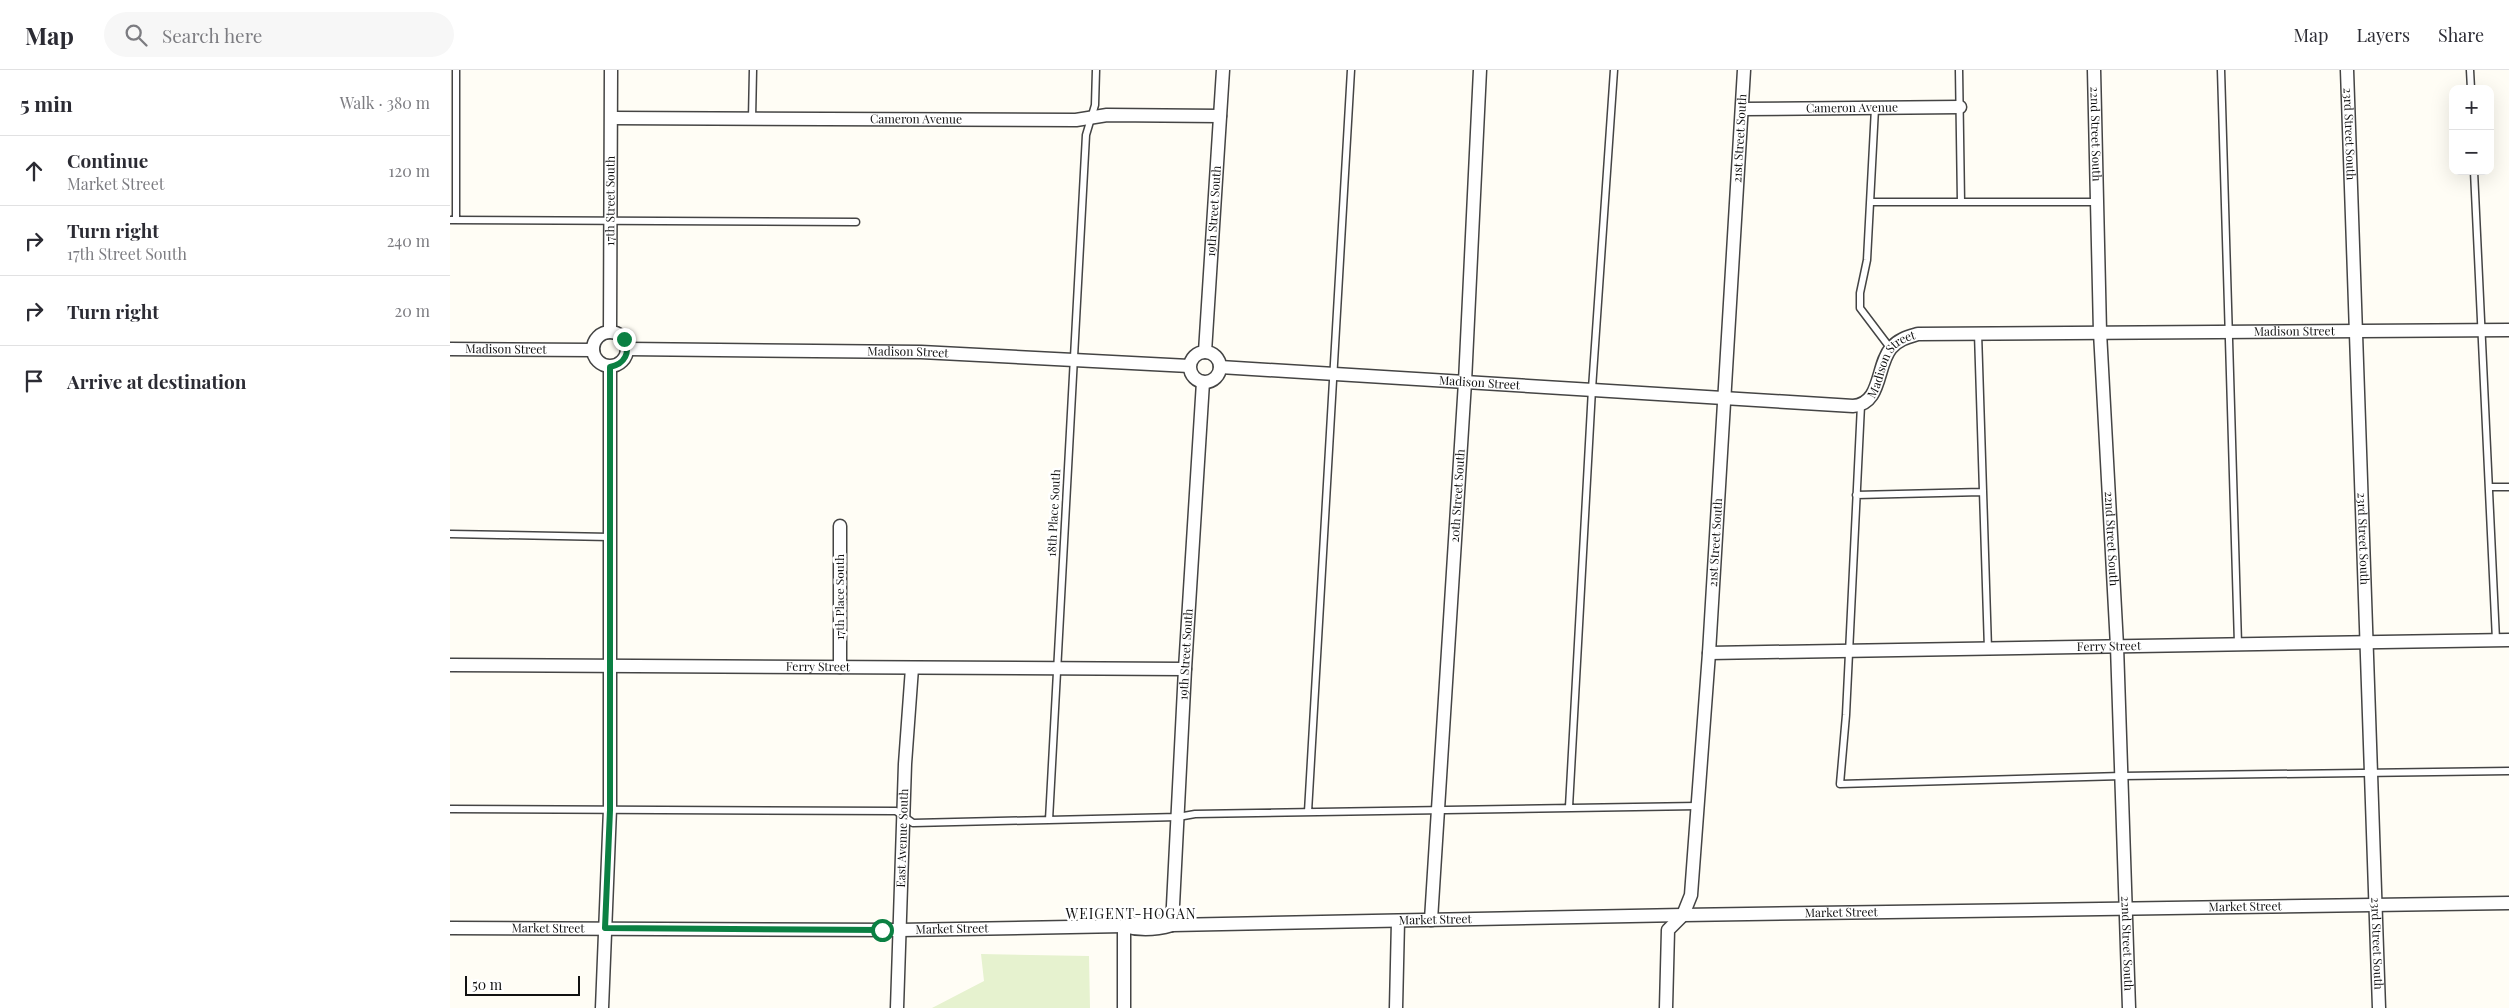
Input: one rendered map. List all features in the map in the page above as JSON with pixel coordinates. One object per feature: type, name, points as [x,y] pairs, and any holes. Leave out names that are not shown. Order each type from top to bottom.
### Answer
[{"type":"street","name":"17th Street South","points":[[610,332],[611,70]]},
{"type":"street","name":"19th Street South","points":[[1205,352],[1223,70]]},
{"type":"street","name":"20th Street South","points":[[1431,920],[1465,382],[1480,70]]},
{"type":"street","name":"21st Street South","points":[[1666,1008],[1668,930],[1683,915],[1691,895],[1709,653],[1744,70]]},
{"type":"street","name":"22nd Street South","points":[[2094,70],[2100,332],[2117,646],[2122,776],[2124,908],[2129,1008]]},
{"type":"street","name":"23rd Street South","points":[[2347,70],[2354,331],[2378,1008]]},
{"type":"street","name":"Cameron Avenue","points":[[1743,109],[1960,107]]},
{"type":"street","name":"Cameron Avenue","points":[[612,118],[1076,120],[1106,115],[1220,116]]},
{"type":"street","name":"Madison Street","points":[[1220,367],[1861,405],[1871,397],[1890,348],[1902,338],[1918,334],[2509,330]]},
{"type":"street","points":[[610,332],[624,339],[627,348],[627,354],[620,363],[610,367],[596,360],[593,350],[596,340],[600,335],[610,332]]},
{"type":"street","name":"Madison Street","points":[[627,348],[922,352],[1189,366]]},
{"type":"street","name":"Madison Street","points":[[450,349],[593,350]]},
{"type":"street","points":[[1205,352],[1214,355],[1220,367],[1213,380],[1203,382],[1192,375],[1189,366],[1196,354],[1205,352]]},
{"type":"street","points":[[602,1008],[610,810],[610,367]]},
{"type":"street","name":"19th Street South","points":[[1172,926],[1184,669],[1203,382]]},
{"type":"street","name":"17th Place South","points":[[840,526],[840,667]]},
{"type":"street","name":"Ferry Street","points":[[1709,653],[1988,650],[2117,646],[2509,640]]},
{"type":"street","name":"Ferry Street","points":[[450,665],[1184,669]]},
{"type":"street","name":"East Avenue South","points":[[897,1008],[912,668]]},
{"type":"street","name":"Market Street","points":[[450,928],[899,930],[1124,926],[1142,921],[1159,920],[1172,926],[1683,915],[2509,903]]},
{"type":"street","points":[[1396,1008],[1398,921]]},
{"type":"street","points":[[1124,926],[1124,1008]]},
{"type":"lane","points":[[456,70],[453,220],[856,222]]},
{"type":"lane","points":[[752,119],[753,70]]},
{"type":"lane","name":"18th Place South","points":[[1050,820],[1086,135],[1092,117],[1096,70]]},
{"type":"lane","points":[[1308,812],[1350,70]]},
{"type":"lane","points":[[1569,808],[1592,388],[1614,70]]},
{"type":"lane","points":[[1959,70],[1962,202]]},
{"type":"lane","points":[[2221,70],[2238,644]]},
{"type":"lane","points":[[2470,70],[2471,85]]},
{"type":"lane","points":[[1875,108],[1867,260],[1860,293],[1860,308],[1890,348]]},
{"type":"lane","points":[[2474,175],[2496,640]]},
{"type":"lane","points":[[1870,202],[2097,202]]},
{"type":"lane","points":[[1978,333],[1988,650]]},
{"type":"lane","points":[[1861,405],[1849,651],[1840,784],[2122,776],[2509,771]]},
{"type":"lane","points":[[2490,487],[2509,486]]},
{"type":"lane","points":[[1856,495],[1982,492]]},
{"type":"lane","points":[[450,534],[610,537]]},
{"type":"lane","points":[[450,809],[896,810],[913,823],[1178,817],[1195,814],[1698,806]]},
{"type":"green space","points":[[981,954],[1089,956],[1090,1008],[932,1008],[984,981]]},
{"type":"district","name":"WEIGENT-HOGAN","points":[[1131,914]]},
{"type":"route","points":[[624,339],[627,354],[620,363],[610,367],[610,810],[605,928],[882,930]]}]
